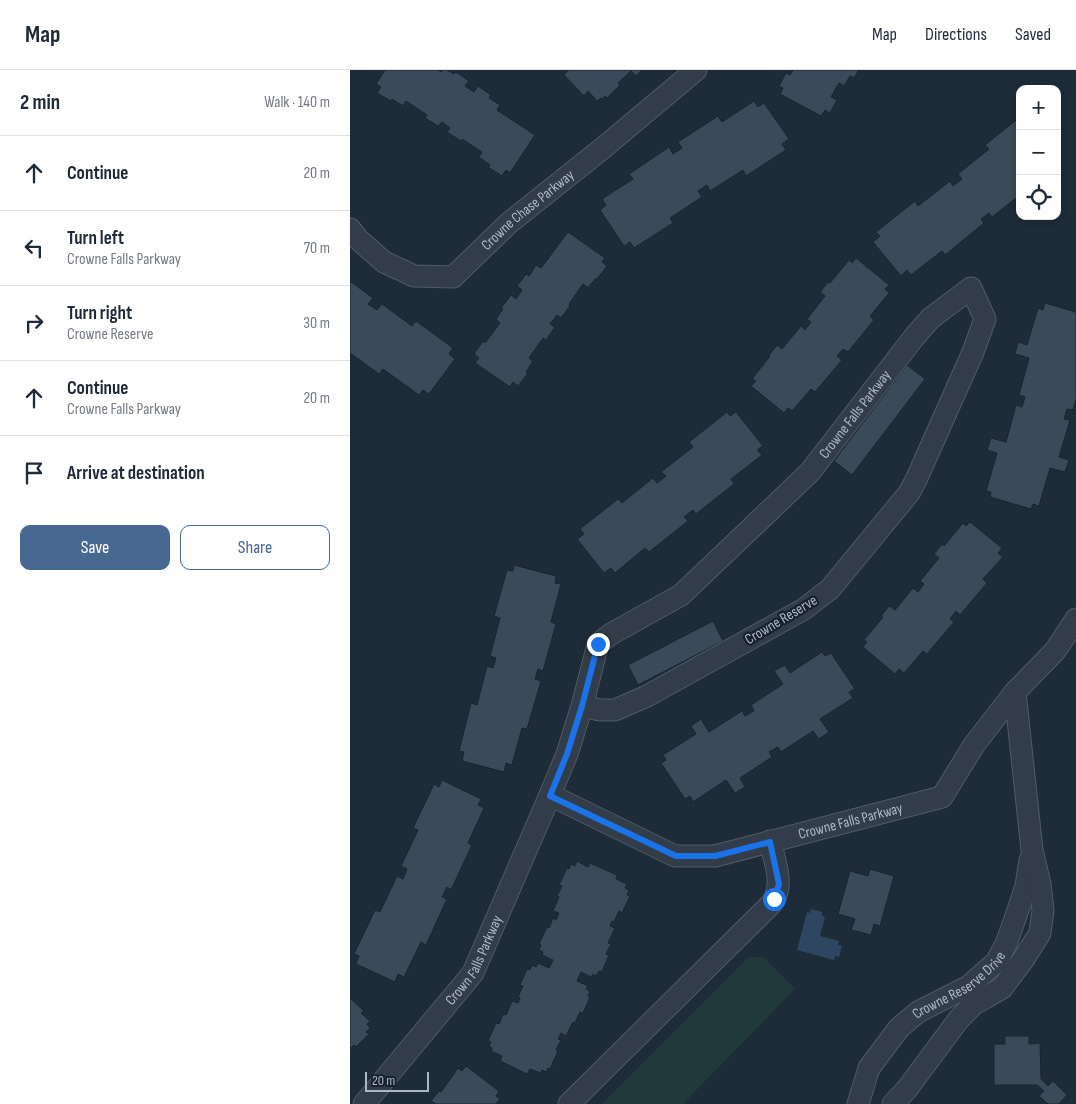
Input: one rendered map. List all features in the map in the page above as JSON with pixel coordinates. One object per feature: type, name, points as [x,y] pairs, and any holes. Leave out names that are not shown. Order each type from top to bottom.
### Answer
[{"type":"street","name":"Crowne Chase Parkway","points":[[350,229],[358,240],[384,262],[414,276],[453,277],[509,223],[696,70]]},
{"type":"street","name":"Crowne Falls Parkway","points":[[582,706],[598,644],[611,634],[682,595],[810,472],[915,336],[931,318],[970,288]]},
{"type":"street","name":"Crowne Reserve","points":[[582,706],[600,710],[615,710],[647,696],[804,609],[830,589],[909,493],[916,480],[973,352],[985,319],[970,288]]},
{"type":"street","name":"Crowne Falls Parkway","points":[[550,796],[676,856],[715,856],[942,797],[974,745],[1015,692],[1055,651],[1076,619]]},
{"type":"street","name":"Crowne Reserve Drive","points":[[893,1104],[907,1089],[959,1019],[974,1004],[1002,988],[1040,933],[1043,910],[1040,884],[1032,850],[1015,692]]},
{"type":"street","points":[[550,796],[567,754],[582,706]]},
{"type":"street","name":"Crown Falls Parkway","points":[[364,1104],[473,973],[550,796]]},
{"type":"street","points":[[569,1104],[774,899],[779,884],[770,842]]},
{"type":"street","name":"Crowne Reserve Drive","points":[[858,1104],[869,1068],[899,1028],[918,1012],[969,986],[998,961],[1006,944],[1026,886],[1032,850]]},
{"type":"green space","points":[[749,957],[763,957],[795,989],[683,1104],[602,1104]]},
{"type":"water","points":[[811,909],[822,912],[822,916],[825,917],[820,936],[839,941],[838,945],[842,946],[839,957],[835,956],[834,960],[797,950],[807,912],[810,913]]},
{"type":"building","points":[[385,70],[438,70],[441,72],[442,70],[447,70],[454,74],[456,72],[469,81],[465,86],[474,92],[478,86],[491,95],[489,98],[500,105],[497,110],[535,135],[510,173],[506,170],[502,176],[488,167],[490,165],[479,157],[482,152],[447,132],[450,128],[442,122],[438,126],[425,118],[427,115],[406,101],[403,106],[377,93],[381,87],[376,84]]},
{"type":"building","points":[[568,70],[642,70],[636,76],[631,71],[618,83],[620,85],[607,98],[605,96],[597,101],[588,91],[584,96],[564,75]]},
{"type":"building","points":[[793,70],[859,70],[854,78],[850,76],[844,86],[839,83],[831,97],[837,100],[830,113],[825,110],[821,116],[780,94],[783,88],[779,86],[786,73],[790,75]]},
{"type":"building","points":[[754,101],[758,107],[764,103],[789,139],[782,144],[786,150],[746,176],[743,170],[710,191],[707,185],[698,191],[702,197],[670,218],[673,223],[634,248],[630,242],[624,246],[600,210],[606,205],[602,199],[633,179],[629,174],[669,147],[673,154],[682,148],[678,142],[718,116],[722,122]]},
{"type":"building","points":[[1016,120],[1016,198],[992,217],[989,213],[981,219],[984,223],[945,255],[942,251],[911,275],[907,270],[901,276],[873,242],[880,236],[876,232],[915,201],[918,206],[950,181],[953,186],[962,179],[958,174],[989,149],[985,145]]},
{"type":"building","points":[[568,232],[605,258],[602,262],[607,266],[588,288],[583,284],[561,318],[557,315],[550,324],[555,327],[546,340],[543,338],[529,358],[533,361],[526,372],[528,373],[518,386],[513,382],[510,387],[475,363],[479,358],[474,354],[500,323],[496,319],[503,309],[501,308],[511,295],[516,299],[522,290],[517,286],[526,274],[529,276],[536,265],[541,268]]},
{"type":"building","points":[[856,258],[889,285],[885,289],[889,293],[870,316],[874,320],[848,352],[843,349],[837,356],[842,360],[815,392],[811,389],[792,411],[788,408],[784,413],[751,386],[756,381],[752,379],[777,345],[782,349],[801,326],[805,330],[811,322],[807,319],[825,296],[820,292],[849,260],[852,263]]},
{"type":"building","points":[[350,281],[373,298],[368,304],[377,310],[382,304],[412,326],[416,321],[453,348],[449,354],[455,359],[429,394],[423,390],[419,395],[383,369],[379,374],[350,353]]},
{"type":"building","points":[[1045,303],[1076,312],[1076,399],[1073,410],[1067,409],[1064,419],[1070,420],[1059,457],[1069,460],[1065,472],[1050,468],[1039,506],[1033,504],[1031,509],[990,497],[991,492],[986,491],[997,453],[987,450],[991,438],[1006,442],[1016,405],[1022,407],[1025,397],[1019,395],[1029,358],[1015,354],[1018,342],[1027,345],[1038,308],[1043,310]]},
{"type":"building","points":[[907,365],[925,379],[852,475],[834,461]]},
{"type":"building","points":[[727,412],[730,416],[736,412],[763,446],[757,450],[762,455],[731,479],[734,484],[696,514],[693,510],[684,517],[688,521],[649,552],[645,548],[615,573],[611,568],[604,573],[577,539],[584,534],[580,529],[618,499],[622,503],[653,478],[657,483],[666,476],[661,472],[693,447],[689,442]]},
{"type":"building","points":[[970,522],[1002,548],[998,553],[1003,557],[983,579],[987,583],[960,615],[956,611],[950,619],[954,622],[927,654],[923,651],[904,673],[899,669],[895,674],[863,647],[867,642],[864,640],[883,617],[881,616],[889,606],[895,610],[913,588],[918,592],[924,584],[920,581],[939,558],[934,554],[942,544],[944,546],[963,523],[966,526]]},
{"type":"building","points":[[514,565],[556,576],[555,583],[561,584],[551,622],[556,624],[543,671],[538,669],[535,679],[541,681],[527,729],[522,728],[512,765],[506,763],[504,772],[462,761],[464,752],[459,751],[471,703],[477,705],[487,666],[493,668],[496,658],[490,656],[500,618],[494,616],[507,570],[513,571]]},
{"type":"building","points":[[713,621],[723,641],[638,685],[628,665]]},
{"type":"building","points":[[822,652],[825,656],[831,653],[855,689],[849,692],[853,698],[820,719],[829,732],[819,739],[813,731],[781,752],[778,747],[769,752],[772,757],[740,778],[745,787],[735,793],[726,780],[693,802],[690,796],[685,799],[661,763],[666,760],[663,755],[696,734],[691,726],[701,719],[709,732],[742,711],[745,716],[754,711],[751,705],[783,684],[774,671],[785,665],[790,673]]},
{"type":"building","points":[[442,780],[481,799],[478,805],[484,808],[468,843],[472,845],[451,890],[447,887],[442,897],[447,899],[426,945],[421,942],[404,977],[398,974],[395,982],[356,964],[359,956],[354,954],[375,910],[380,912],[397,876],[403,879],[407,869],[401,866],[418,830],[413,828],[434,784],[439,787]]},
{"type":"building","points":[[577,861],[588,867],[590,863],[617,875],[616,879],[627,884],[625,888],[629,890],[627,895],[630,896],[622,913],[619,911],[610,926],[615,928],[608,943],[611,944],[606,954],[609,955],[602,972],[599,971],[596,976],[593,974],[591,977],[581,972],[577,981],[588,986],[586,989],[590,991],[588,996],[590,997],[583,1013],[580,1012],[566,1036],[561,1033],[558,1039],[561,1040],[556,1050],[558,1051],[550,1069],[548,1068],[546,1072],[542,1070],[541,1073],[530,1069],[527,1074],[500,1061],[502,1056],[491,1051],[492,1048],[489,1046],[491,1042],[488,1041],[496,1023],[499,1024],[503,1014],[506,1015],[512,1001],[518,1003],[520,998],[518,997],[523,986],[520,985],[527,969],[530,970],[532,965],[536,967],[538,963],[549,968],[553,960],[542,955],[543,952],[539,950],[541,945],[539,944],[547,927],[549,928],[553,918],[556,920],[559,913],[553,911],[562,886],[559,885],[567,868],[569,869],[571,864],[575,866]]},
{"type":"building","points":[[870,869],[894,876],[880,926],[874,924],[871,935],[851,930],[855,919],[838,914],[850,871],[868,876]]},
{"type":"building","points":[[350,998],[364,1011],[361,1013],[370,1021],[367,1024],[370,1028],[366,1032],[369,1034],[356,1047],[354,1045],[350,1049]]},
{"type":"building","points":[[1005,1036],[1029,1036],[1029,1044],[1040,1043],[1041,1079],[1048,1086],[1053,1081],[1067,1095],[1059,1104],[1048,1104],[1039,1096],[1044,1091],[1037,1085],[994,1085],[994,1044],[1005,1044]]},
{"type":"building","points":[[466,1066],[499,1091],[496,1096],[500,1099],[496,1104],[436,1104],[431,1101],[439,1091],[441,1092],[458,1068],[462,1071]]},
{"type":"route","points":[[598,644],[567,754],[550,796],[676,856],[715,856],[770,842],[779,884],[774,899]]}]
